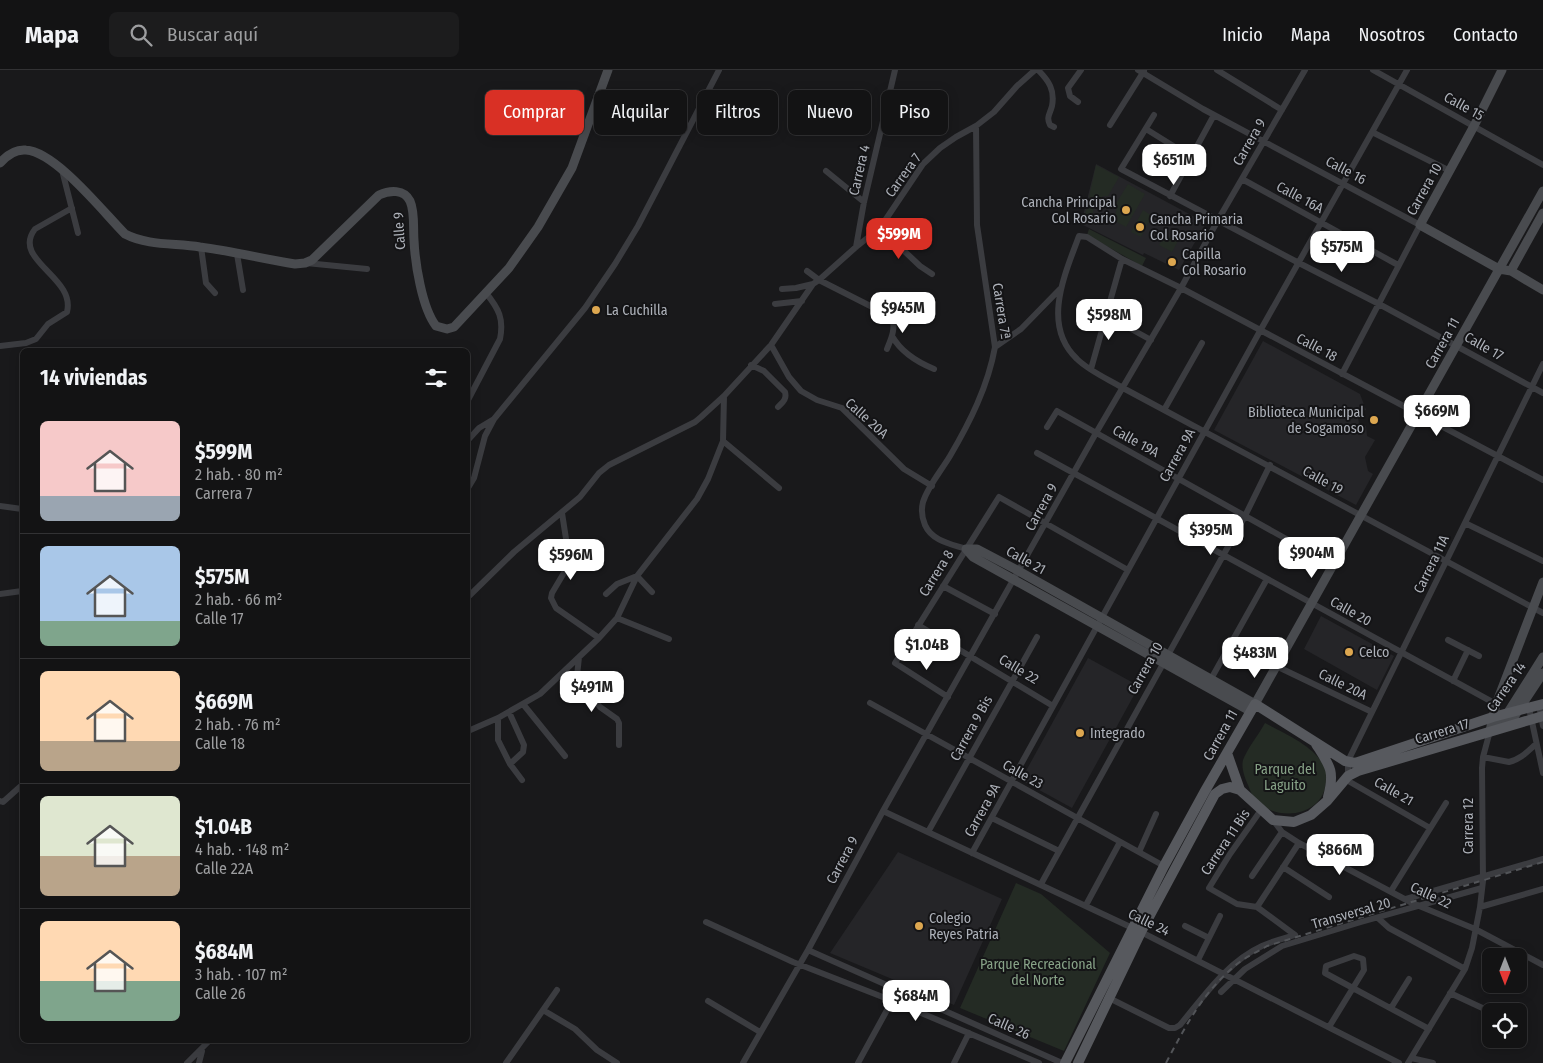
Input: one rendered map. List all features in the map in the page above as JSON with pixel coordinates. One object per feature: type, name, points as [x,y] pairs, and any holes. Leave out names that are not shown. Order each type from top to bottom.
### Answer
[{"type":"main road","name":"Carrera 17","points":[[1352,762],[1493,717],[1537,706]]},
{"type":"main road","name":"Calle 21","points":[[1252,707],[1314,741],[1344,761],[1352,762]]},
{"type":"main road","name":"Carrera 11","points":[[1078,1063],[1109,998],[1164,866],[1252,707]]},
{"type":"main road","name":"Carrera 17","points":[[1349,775],[1490,731],[1540,719]]},
{"type":"main road","points":[[1314,741],[1328,762],[1332,773],[1332,784],[1327,801]]},
{"type":"main road","points":[[1226,753],[1240,790]]},
{"type":"main road","points":[[1273,820],[1294,822],[1311,815],[1327,801],[1349,775]]},
{"type":"main road","name":"Carrera 11","points":[[1063,1063],[1215,794],[1222,789],[1240,790]]},
{"type":"main road","name":"Calle 22","points":[[1240,790],[1273,820]]},
{"type":"street","name":"Calle 9","points":[[305,263],[312,260],[379,196],[394,191],[403,194],[409,199],[412,209],[415,262],[428,312],[436,326],[447,329],[454,327],[509,268],[538,227],[572,168],[608,70]]},
{"type":"street","points":[[470,485],[474,478],[485,436],[494,419],[585,308],[614,264],[638,226],[719,70]]},
{"type":"street","name":"Carrera 4","points":[[856,247],[864,202],[895,70]]},
{"type":"street","name":"Carrera 7","points":[[470,595],[514,552],[580,497],[599,473],[609,465],[695,422],[724,396],[771,345],[816,282],[880,228],[924,164],[940,148],[976,126],[994,112],[1016,86],[1034,70]]},
{"type":"street","points":[[1038,70],[1052,86],[1052,107],[1048,118],[1050,125],[1054,128]]},
{"type":"street","points":[[1078,102],[1070,96],[1068,88],[1081,70]]},
{"type":"street","points":[[1216,70],[1282,110]]},
{"type":"street","name":"Carrera 9","points":[[743,1063],[1096,433],[1305,70]]},
{"type":"street","name":"Calle 15","points":[[1372,70],[1543,165]]},
{"type":"street","name":"Carrera 9A","points":[[972,853],[1260,331],[1407,70]]},
{"type":"street","points":[[1110,125],[1142,71]]},
{"type":"street","name":"Calle 16","points":[[1142,71],[1214,115],[1420,225],[1501,265],[1543,290]]},
{"type":"street","name":"Carrera 10","points":[[1342,374],[1398,265],[1474,126],[1499,71]]},
{"type":"street","points":[[1154,115],[1146,129],[1191,157]]},
{"type":"street","points":[[1170,196],[1214,115]]},
{"type":"street","name":"Carrera 7ª","points":[[966,549],[936,538],[925,526],[922,511],[932,486],[964,432],[977,405],[992,365],[995,347],[977,225],[976,126]]},
{"type":"street","name":"Calle 17","points":[[1146,129],[1121,169],[1457,345],[1543,393]]},
{"type":"street","points":[[1372,132],[1450,171]]},
{"type":"street","points":[[0,164],[10,154],[24,150],[32,151],[62,170],[80,186],[125,234],[144,242],[201,247],[295,264],[305,263],[367,269]]},
{"type":"street","points":[[62,170],[78,233]]},
{"type":"street","points":[[826,171],[864,202]]},
{"type":"street","name":"Calle 16A","points":[[1242,180],[1398,265]]},
{"type":"street","name":"Carrera 11","points":[[1252,707],[1543,191]]},
{"type":"street","points":[[0,346],[26,343],[36,339],[48,324],[67,312],[69,306],[58,281],[34,257],[29,241],[35,229],[72,208]]},
{"type":"street","points":[[1513,267],[1543,213]]},
{"type":"street","points":[[880,228],[916,262],[932,274]]},
{"type":"street","name":"Calle 18","points":[[1060,289],[1079,236],[1087,237],[1122,258],[1543,480]]},
{"type":"street","points":[[201,247],[206,283],[215,293]]},
{"type":"street","points":[[237,254],[244,290]]},
{"type":"street","points":[[1060,289],[1058,314],[1065,344],[1077,359],[1091,369],[1122,258]]},
{"type":"street","name":"Calle 16","points":[[1501,265],[1513,267],[1543,283]]},
{"type":"street","points":[[807,271],[816,282],[890,316],[894,323],[887,349]]},
{"type":"street","points":[[782,289],[796,288],[816,282]]},
{"type":"street","points":[[995,347],[1021,329],[1060,289]]},
{"type":"street","points":[[470,396],[500,339],[502,328],[502,319],[486,293]]},
{"type":"street","points":[[890,316],[903,296]]},
{"type":"street","points":[[775,304],[802,301]]},
{"type":"street","points":[[1115,320],[1151,340]]},
{"type":"street","points":[[892,336],[898,346],[918,362],[934,369]]},
{"type":"street","points":[[1164,410],[1202,343]]},
{"type":"street","name":"Calle 20A","points":[[771,345],[789,378],[801,391],[816,400],[842,408],[904,470],[932,486]]},
{"type":"street","name":"Carrera 11A","points":[[1349,775],[1352,762],[1372,712],[1543,364]]},
{"type":"street","points":[[751,365],[764,371],[786,392],[785,400],[778,407]]},
{"type":"street","name":"Calle 19","points":[[1091,369],[1204,432],[1270,465],[1543,613]]},
{"type":"street","points":[[470,730],[498,718],[540,694],[599,638],[617,618],[637,576],[697,499],[708,480],[723,441],[724,396]]},
{"type":"street","name":"Calle 19A","points":[[1047,427],[1057,411],[1333,565]]},
{"type":"street","points":[[470,438],[479,428],[494,419]]},
{"type":"street","points":[[723,441],[779,488]]},
{"type":"street","name":"Calle 20","points":[[1037,453],[1496,704]]},
{"type":"street","name":"Carrera 10","points":[[1041,884],[1245,516],[1270,465]]},
{"type":"street","name":"Carrera 8","points":[[948,696],[895,663],[999,497],[1046,523]]},
{"type":"street","points":[[0,506],[20,509]]},
{"type":"street","points":[[562,513],[569,558],[568,566],[551,598],[556,608],[599,638]]},
{"type":"street","points":[[1046,523],[1128,570]]},
{"type":"street","points":[[1465,524],[1543,561]]},
{"type":"street","name":"Calle 21","points":[[966,549],[973,557],[1017,576],[1252,707]]},
{"type":"street","points":[[637,576],[652,592]]},
{"type":"street","points":[[606,594],[618,584],[637,576]]},
{"type":"street","points":[[1211,679],[1267,579]]},
{"type":"street","name":"Carrera 12","points":[[1409,1061],[1465,969],[1472,948],[1482,888],[1483,756],[1496,704],[1543,582]]},
{"type":"street","points":[[942,586],[995,614]]},
{"type":"street","points":[[0,594],[20,591]]},
{"type":"street","points":[[617,618],[669,639]]},
{"type":"street","name":"Calle 22","points":[[918,625],[1054,706]]},
{"type":"street","name":"Carrera 9 Bis","points":[[928,832],[1037,637]]},
{"type":"street","points":[[1448,640],[1479,656]]},
{"type":"street","points":[[1453,681],[1468,650]]},
{"type":"street","points":[[579,657],[577,676],[600,707],[617,719],[619,724],[619,745]]},
{"type":"street","name":"Carrera 14","points":[[1490,731],[1507,714],[1543,657]]},
{"type":"street","name":"Calle 21","points":[[1166,659],[1211,679],[1252,707]]},
{"type":"street","name":"Calle 20A","points":[[1276,666],[1372,712]]},
{"type":"street","name":"Carrera 14","points":[[1508,726],[1543,672]]},
{"type":"street","name":"Calle 23","points":[[870,702],[1164,866]]},
{"type":"street","points":[[522,704],[565,756]]},
{"type":"street","points":[[1537,706],[1540,719],[1536,744],[1543,773]]},
{"type":"street","points":[[1537,706],[1540,719]]},
{"type":"street","points":[[509,712],[524,745],[523,752],[510,764]]},
{"type":"street","points":[[498,718],[498,740],[510,764],[522,780]]},
{"type":"street","points":[[1483,756],[1509,762],[1519,759],[1536,744]]},
{"type":"street","name":"Calle 21","points":[[1349,775],[1350,782],[1430,828]]},
{"type":"street","points":[[0,801],[8,800],[20,787]]},
{"type":"street","points":[[1391,891],[1446,803]]},
{"type":"street","name":"Carrera 11 Bis","points":[[1257,907],[1237,904],[1209,888],[1230,854],[1262,810]]},
{"type":"street","name":"Calle 24","points":[[883,811],[1137,930],[1399,1063]]},
{"type":"street","points":[[1139,852],[1156,814]]},
{"type":"street","points":[[992,818],[1059,851]]},
{"type":"street","name":"Calle 22","points":[[1273,820],[1282,832],[1299,843],[1419,906],[1476,929],[1543,964]]},
{"type":"street","points":[[1252,876],[1282,832]]},
{"type":"street","points":[[1086,906],[1120,842]]},
{"type":"street","points":[[1257,907],[1299,843]]},
{"type":"street","name":"Transversal 20","points":[[1406,899],[1543,859]]},
{"type":"street","points":[[1283,867],[1329,897]]},
{"type":"street","name":"Transversal 20","points":[[1236,979],[1245,969],[1282,946],[1482,888]]},
{"type":"street","points":[[1480,907],[1543,889]]},
{"type":"street","name":"Transversal 20","points":[[1109,998],[1170,1028],[1176,1028],[1223,974],[1247,954],[1263,946],[1295,935],[1257,907]]},
{"type":"street","points":[[1198,960],[1220,916]]},
{"type":"street","points":[[1378,918],[1389,928],[1465,969]]},
{"type":"street","name":"Calle 26","points":[[706,922],[799,965],[969,1032],[1039,1063]]},
{"type":"street","points":[[1185,926],[1209,938]]},
{"type":"street","name":"Calle 26","points":[[808,950],[1063,1063]]},
{"type":"street","points":[[1329,1027],[1352,987],[1364,970],[1363,959],[1354,956],[1326,966],[1325,973],[1352,987],[1429,1029]]},
{"type":"street","points":[[1221,992],[1236,979]]},
{"type":"street","points":[[1391,1008],[1409,979]]},
{"type":"street","points":[[506,1063],[557,990]]},
{"type":"street","points":[[858,1063],[898,990]]},
{"type":"street","points":[[1450,993],[1482,1008]]},
{"type":"street","points":[[708,1001],[760,1032]]},
{"type":"street","points":[[543,1010],[575,1029],[597,1050],[617,1063]]},
{"type":"street","points":[[954,1063],[969,1032]]},
{"type":"street","points":[[187,1063],[207,1043]]},
{"type":"street","points":[[199,1063],[202,1049]]},
{"type":"street","points":[[1409,1061],[1433,1063]]},
{"type":"shaded area","points":[[1096,164],[1206,223],[1179,270],[1144,253],[1143,255],[1081,224]]},
{"type":"shaded area","points":[[1263,341],[1360,394],[1366,410],[1357,413],[1359,423],[1366,426],[1367,436],[1375,440],[1365,457],[1368,471],[1373,474],[1356,505],[1214,430]]},
{"type":"shaded area","name":"Celco","points":[[1321,616],[1394,656],[1377,690],[1304,649]]},
{"type":"shaded area","name":"Integrado","points":[[1088,658],[1139,686],[1072,808],[1021,780]]},
{"type":"shaded area","name":"Colegio Reyes Patria","points":[[898,852],[1002,899],[954,1005],[830,953]]},
{"type":"green space","points":[[1096,165],[1119,177],[1108,196],[1103,196],[1102,199],[1089,197]]},
{"type":"green space","name":"Cancha Principal Col Rosario","points":[[1128,184],[1145,194],[1126,227],[1115,221],[1117,202]]},
{"type":"green space","points":[[1089,198],[1094,198],[1093,213],[1088,224],[1083,222]]},
{"type":"green space","name":"Cancha Primaria Col Rosario","points":[[1143,210],[1152,216],[1141,237],[1131,232]]},
{"type":"green space","points":[[1089,229],[1146,258],[1142,266],[1087,235]]},
{"type":"green space","points":[[1165,235],[1178,241],[1172,252],[1159,245]]},
{"type":"green space","name":"Parque del Laguito","points":[[1265,723],[1305,745],[1319,758],[1325,767],[1327,775],[1324,791],[1319,801],[1310,808],[1300,812],[1278,812],[1267,809],[1257,802],[1253,796],[1244,773],[1243,760]]},
{"type":"green space","name":"Parque Recreacional del Norte","points":[[1016,883],[1041,894],[1110,953],[1064,1051],[960,1008]]},
{"type":"railway","points":[[1166,1063],[1188,1022],[1214,986],[1237,964],[1267,946],[1543,862]]},
{"type":"place","name":"Cancha Principal Col Rosario","points":[[1126,210]]},
{"type":"place","name":"Cancha Primaria Col Rosario","points":[[1140,227]]},
{"type":"place","name":"Capilla Col Rosario","points":[[1172,262]]},
{"type":"place","name":"La Cuchilla","points":[[596,310]]},
{"type":"place","name":"Biblioteca Municipal de Sogamoso","points":[[1374,420]]},
{"type":"place","name":"Celco","points":[[1349,652]]},
{"type":"place","name":"Integrado","points":[[1080,733]]},
{"type":"place","name":"Colegio Reyes Patria","points":[[919,926]]}]
